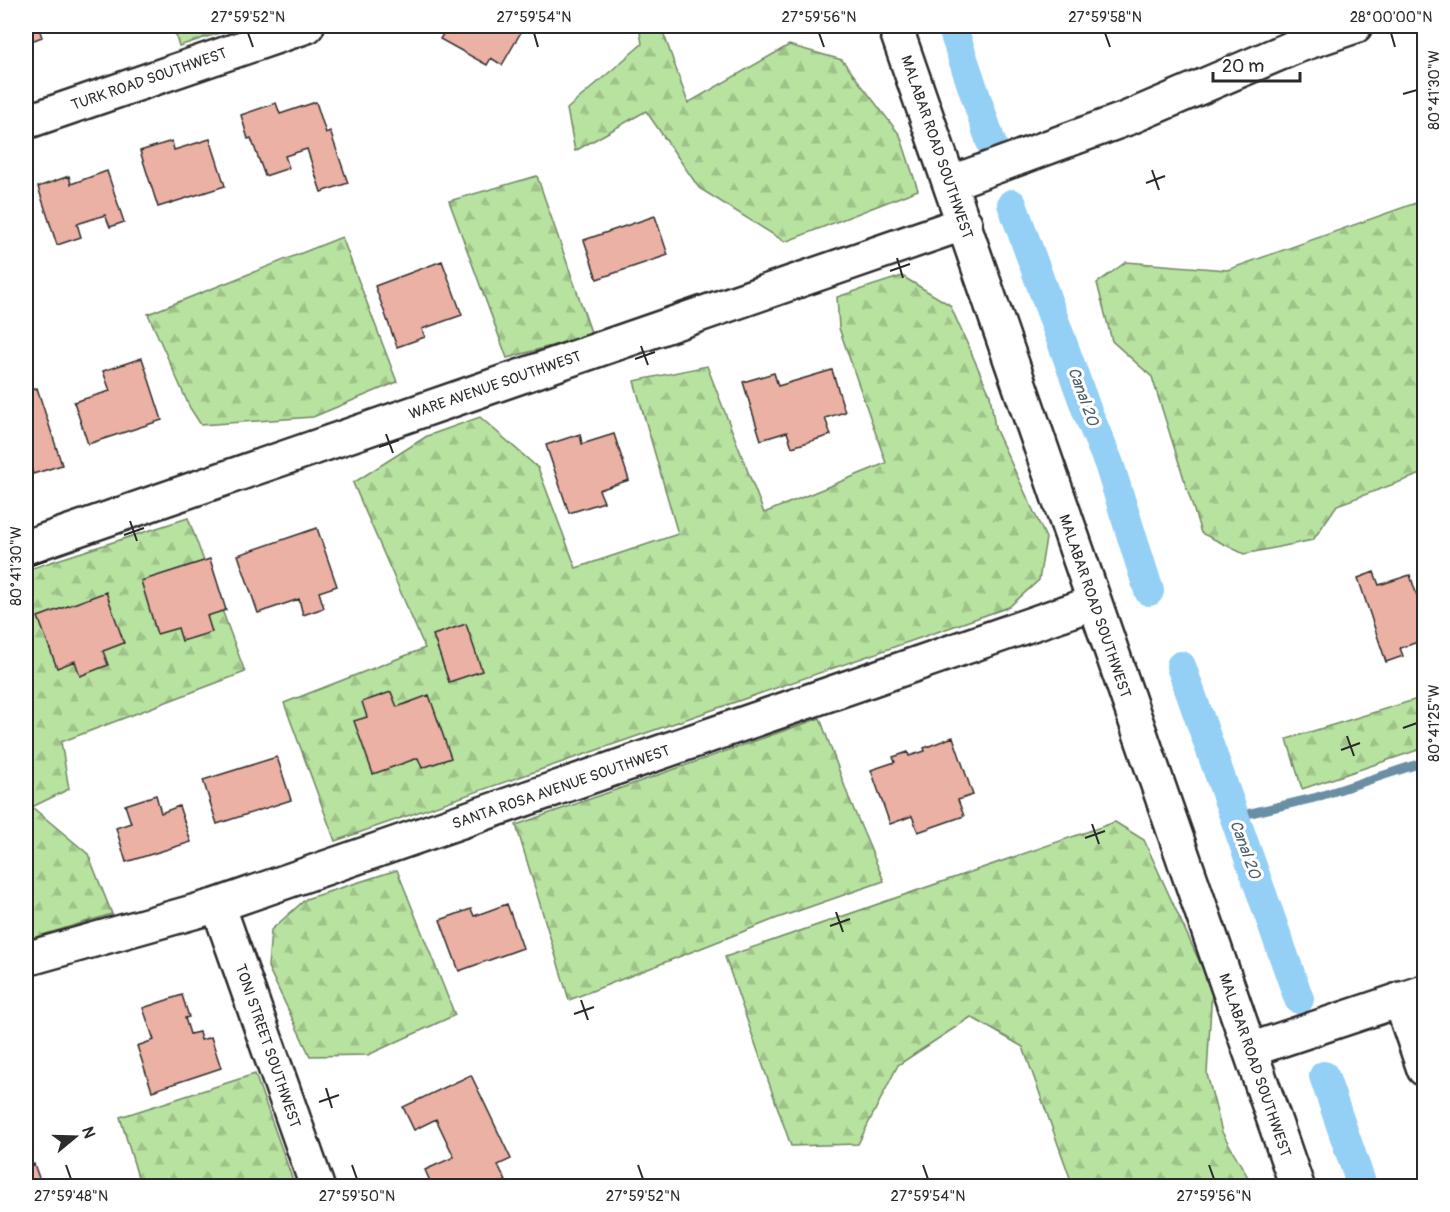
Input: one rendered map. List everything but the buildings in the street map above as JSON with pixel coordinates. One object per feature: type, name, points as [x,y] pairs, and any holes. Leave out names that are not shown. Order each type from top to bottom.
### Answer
[{"type":"street","name":"TURK ROAD SOUTHWEST","points":[[26,122],[307,26]]},
{"type":"street","name":"MALABAR ROAD SOUTHWEST","points":[[895,26],[1093,603],[1297,1186]]},
{"type":"street","points":[[950,183],[1128,118],[1299,45],[1355,26]]},
{"type":"street","name":"WARE AVENUE SOUTHWEST","points":[[26,547],[964,223]]},
{"type":"street","name":"SANTA ROSA AVENUE SOUTHWEST","points":[[26,959],[218,905],[1093,603]]},
{"type":"street","name":"TONI STREET SOUTHWEST","points":[[218,905],[317,1186]]},
{"type":"street","points":[[1250,1050],[1412,995],[1425,1069]]},
{"type":"green space","points":[[173,26],[241,26],[179,46]]},
{"type":"green space","points":[[639,26],[661,26],[688,103],[789,45],[842,60],[900,135],[918,190],[785,242],[699,188],[646,111],[575,151],[567,109],[642,44]]},
{"type":"green space","points":[[537,176],[592,335],[507,358],[449,201]]},
{"type":"green space","points":[[1424,200],[1424,473],[1337,505],[1313,540],[1244,554],[1201,533],[1152,377],[1112,341],[1097,283],[1126,262],[1227,270]]},
{"type":"green space","points":[[342,237],[397,382],[313,417],[201,425],[190,408],[148,314]]},
{"type":"green space","points":[[902,276],[950,305],[990,395],[995,428],[1046,538],[1039,580],[1009,607],[335,841],[284,703],[425,648],[353,483],[427,436],[480,417],[538,468],[576,568],[678,534],[634,381],[707,366],[764,513],[886,463],[839,328],[837,297]]},
{"type":"green space","points":[[188,518],[245,672],[61,742],[69,789],[32,807],[88,854],[112,914],[26,940],[26,570]]},
{"type":"green space","points":[[1424,697],[1424,748],[1302,789],[1287,739]]},
{"type":"green space","points":[[820,718],[849,798],[884,881],[775,919],[569,1000],[516,825]]},
{"type":"green space","points":[[1115,822],[1144,840],[1212,989],[1207,1074],[1222,1132],[1253,1186],[1073,1186],[1023,1047],[971,1017],[898,1065],[858,1144],[791,1146],[725,957]]},
{"type":"green space","points":[[397,870],[455,1015],[368,1055],[310,1056],[268,967],[271,930],[306,899]]},
{"type":"green space","points":[[255,1074],[295,1186],[133,1186],[138,1177],[120,1117]]},
{"type":"waterway","name":"Canal 20","points":[[952,26],[994,151]]},
{"type":"waterway","name":"Canal 20","points":[[1012,204],[1087,411],[1109,464],[1149,591]]},
{"type":"waterway","name":"Canal 20","points":[[1181,666],[1299,999]]},
{"type":"waterway","points":[[1234,817],[1314,798],[1424,762]]},
{"type":"waterway","name":"Canal 20","points":[[1324,1076],[1362,1186]]}]
